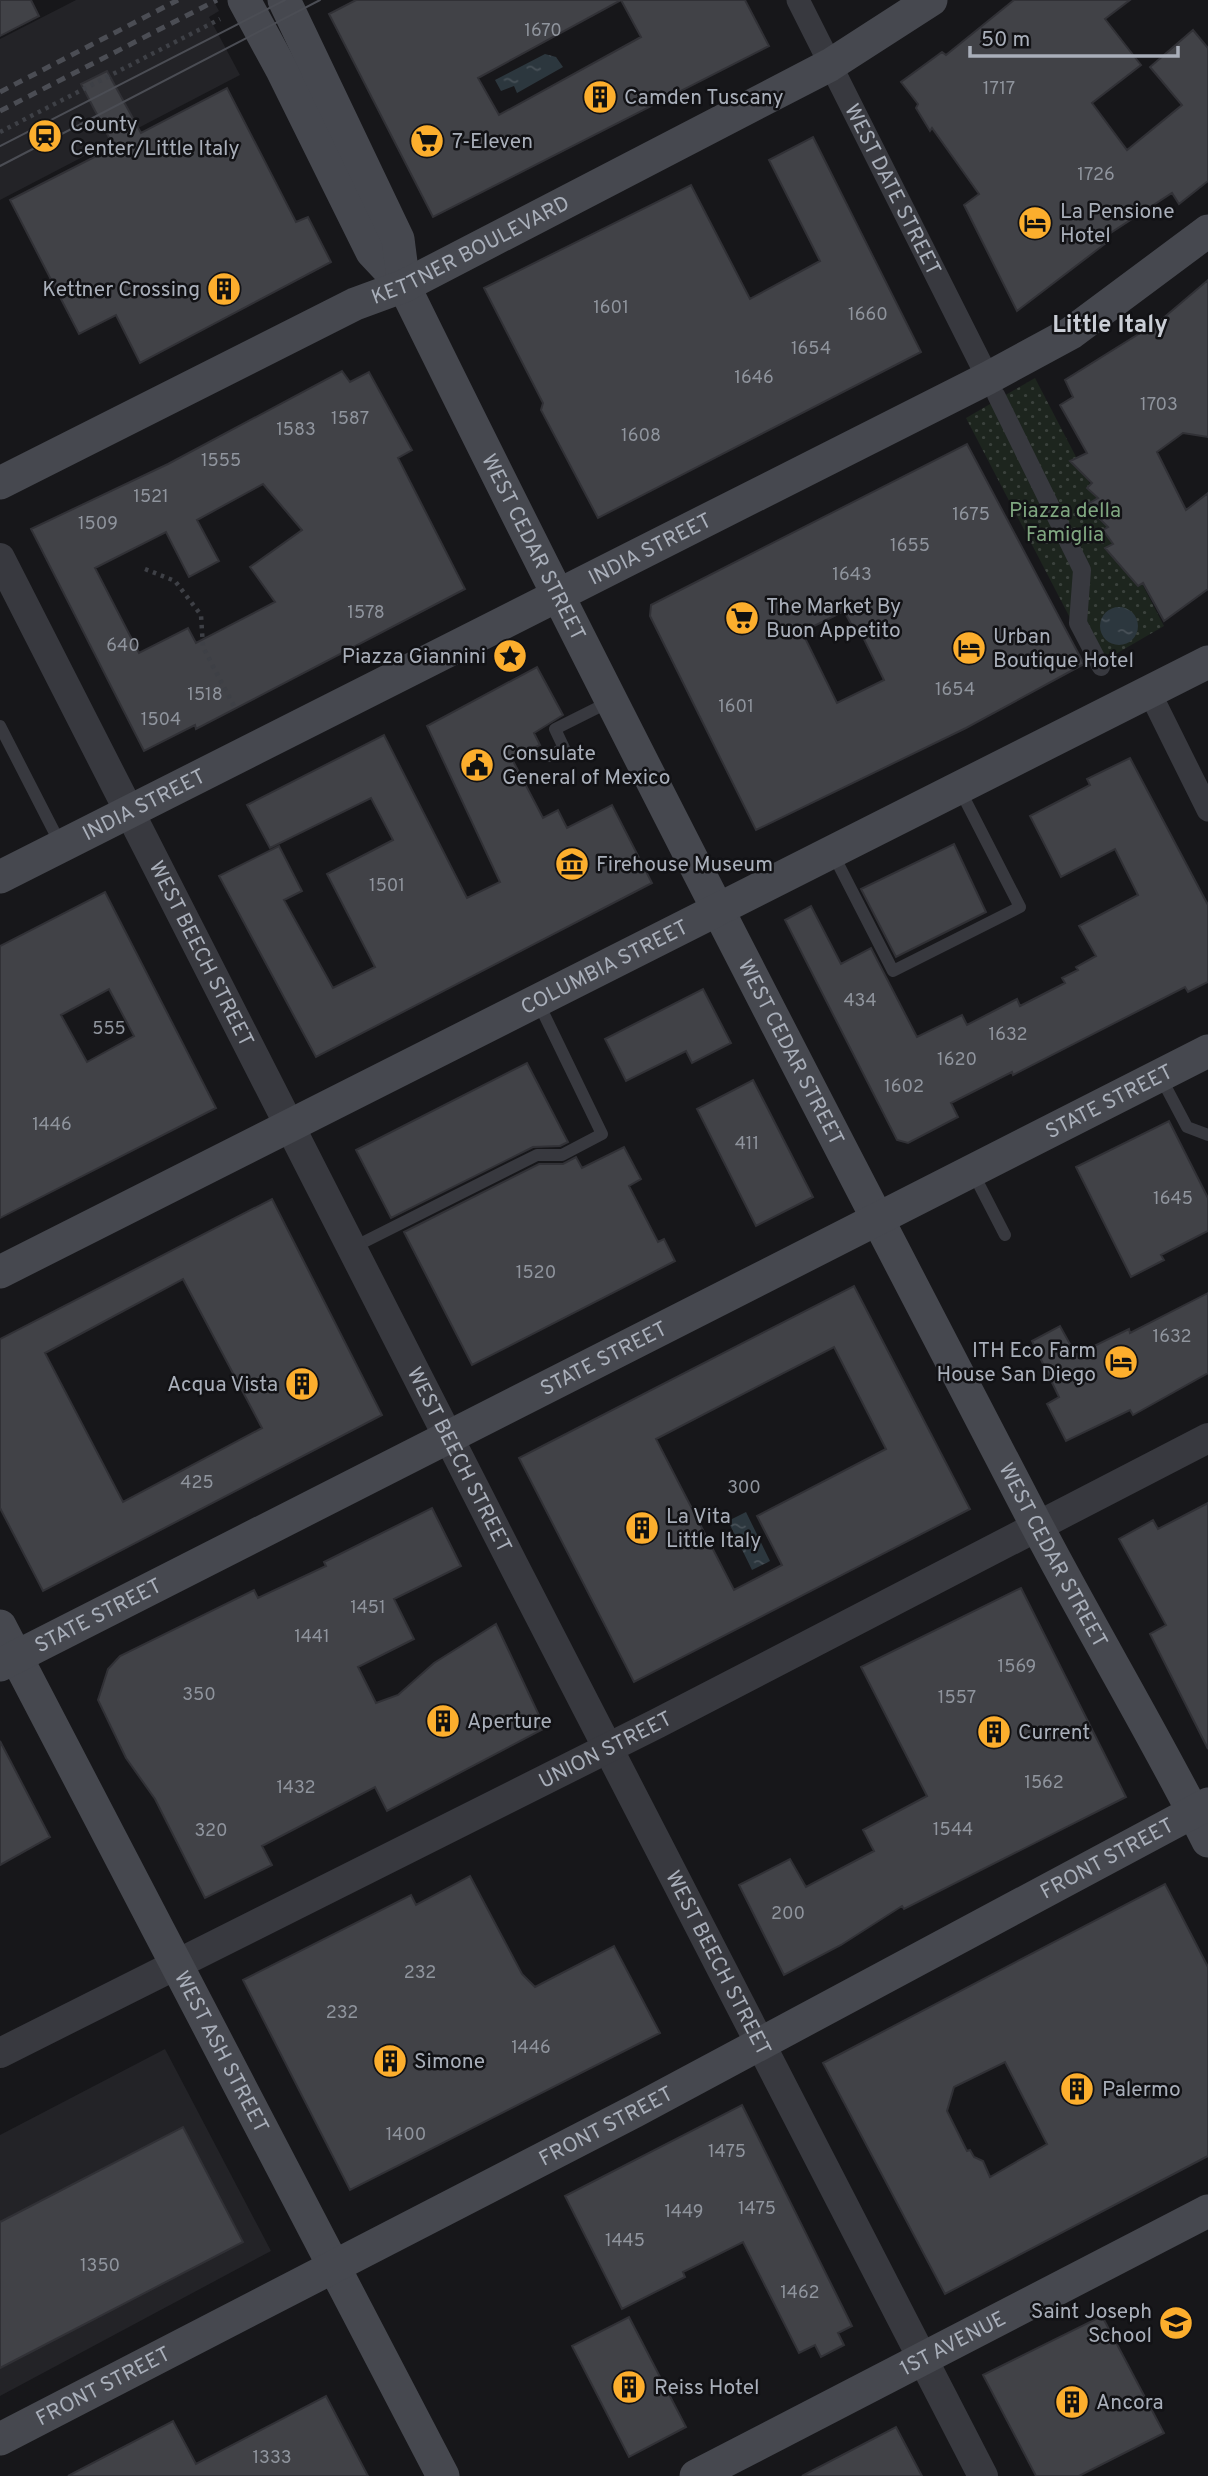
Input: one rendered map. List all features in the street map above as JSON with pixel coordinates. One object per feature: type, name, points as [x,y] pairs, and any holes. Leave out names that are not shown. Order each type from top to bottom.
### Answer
[{"type":"main road","name":"WEST CEDAR STREET","points":[[284,0],[398,239],[404,286]]},
{"type":"main road","name":"KETTNER BOULEVARD","points":[[0,483],[355,304],[404,286],[830,65],[931,0]]},
{"type":"main road","name":"WEST CEDAR STREET","points":[[235,8],[282,70],[372,252],[404,286],[611,700],[1038,1527],[1201,1808],[1208,1842]]},
{"type":"main road","name":"INDIA STREET","points":[[0,877],[559,598],[992,387],[1071,333],[1208,231]]},
{"type":"main road","name":"COLUMBIA STREET","points":[[0,1272],[833,854],[1208,662]]},
{"type":"main road","name":"STATE STREET","points":[[8,1661],[1208,1051]]},
{"type":"main road","name":"WEST ASH STREET","points":[[0,1626],[8,1661],[176,1965],[443,2476]]},
{"type":"main road","name":"FRONT STREET","points":[[0,2439],[761,2044],[1201,1808]]},
{"type":"main road","name":"1ST AVENUE","points":[[696,2476],[1208,2211]]},
{"type":"street","name":"WEST DATE STREET","points":[[798,0],[1082,570],[1078,623],[1101,667]]},
{"type":"street","name":"WEST BEECH STREET","points":[[0,558],[448,1437],[983,2476]]},
{"type":"street","points":[[1150,693],[1208,810]]},
{"type":"street","name":"UNION STREET","points":[[0,2053],[608,1747],[1208,1438]]},
{"type":"lane","points":[[550,756],[564,748],[555,729],[611,700]]},
{"type":"lane","points":[[0,726],[61,845]]},
{"type":"lane","points":[[833,854],[893,971],[1020,907],[960,789]]},
{"type":"lane","points":[[352,1248],[537,1155],[562,1155],[602,1134],[538,1002]]},
{"type":"lane","points":[[1160,1075],[1187,1127],[1208,1135]]},
{"type":"lane","points":[[972,1171],[1005,1235]]},
{"type":"path","points":[[0,132],[235,8]]},
{"type":"path","points":[[145,569],[175,582],[201,615],[203,647],[236,710]]},
{"type":"shaded area","points":[[76,0],[213,0],[219,11],[209,17],[240,75],[0,200],[0,39]]},
{"type":"shaded area","points":[[165,2049],[271,2251],[0,2396],[0,2135]]},
{"type":"green space","name":"Piazza della Famiglia","points":[[1035,378],[1164,626],[1095,666],[966,418]]},
{"type":"water","points":[[545,54],[556,57],[563,67],[517,93],[514,86],[501,91],[495,80]]},
{"type":"water","points":[[1119,607],[1132,613],[1138,626],[1132,639],[1119,645],[1106,639],[1100,626],[1106,613]]},
{"type":"water","points":[[746,1512],[770,1561],[752,1570],[728,1521]]},
{"type":"building","points":[[0,0],[31,0],[39,16],[0,36]]},
{"type":"building","name":"Camden Tuscany","points":[[356,0],[621,0],[745,0],[769,46],[433,217],[329,14]],"holes":[[[621,0],[641,37],[499,115],[478,78]]]},
{"type":"building","points":[[1014,0],[1130,0],[1105,19],[1141,65],[1092,103],[1127,150],[1182,105],[1150,67],[1193,30],[1208,48],[1208,181],[1179,204],[1172,193],[1106,236],[1110,240],[1017,311],[964,205],[979,194],[932,128],[930,131],[916,108],[918,104],[901,82],[942,52],[946,55]]},
{"type":"building","points":[[107,71],[141,133],[227,88],[296,222],[308,217],[331,262],[140,363],[116,315],[79,334],[10,200],[114,147],[81,84]]},
{"type":"building","points":[[813,137],[921,352],[598,518],[541,410],[543,403],[484,288],[691,185],[750,299],[820,261],[769,160]]},
{"type":"building","points":[[1208,280],[1208,437],[1183,433],[1157,452],[1186,510],[1208,493],[1208,589],[1164,621],[1143,583],[1138,586],[1105,548],[1113,544],[1103,530],[1108,527],[1086,505],[1098,498],[1087,488],[1092,483],[1070,461],[1087,453],[1060,405],[1073,397],[1065,380],[1161,320]]},
{"type":"building","points":[[342,371],[350,382],[369,372],[412,450],[398,458],[465,589],[196,729],[195,725],[144,751],[31,529],[168,464]],"holes":[[[263,484],[302,530],[250,567],[275,602],[196,643],[188,628],[139,653],[95,568],[166,532],[189,577],[219,561],[197,520]]]},
{"type":"building","points":[[967,444],[1084,664],[966,728],[756,830],[650,616],[651,605]],"holes":[[[844,611],[857,635],[861,633],[884,680],[837,703],[802,632]]]},
{"type":"building","points":[[537,667],[563,715],[534,733],[540,745],[512,759],[543,818],[558,810],[567,828],[612,805],[652,883],[316,1057],[219,876],[279,846],[302,891],[284,900],[333,988],[375,967],[327,874],[393,840],[371,798],[270,848],[247,805],[384,735],[467,898],[500,882],[427,726]]},
{"type":"building","points":[[1130,758],[1208,905],[1208,982],[1188,992],[1185,987],[1013,1075],[1012,1072],[951,1103],[958,1117],[908,1143],[897,1140],[785,920],[811,906],[841,964],[871,948],[917,1037],[962,1015],[967,1025],[1017,999],[1020,1006],[1065,983],[1062,978],[1096,956],[1079,926],[1138,895],[1115,849],[1061,877],[1030,816],[1090,785],[1087,779]]},
{"type":"building","points":[[954,844],[986,912],[896,957],[861,889]]},
{"type":"building","points":[[105,892],[216,1108],[0,1218],[0,946]],"holes":[[[109,989],[134,1036],[87,1062],[61,1015]]]},
{"type":"building","points":[[703,989],[731,1043],[692,1063],[686,1051],[626,1081],[605,1039]]},
{"type":"building","points":[[527,1063],[568,1142],[560,1146],[533,1147],[391,1218],[356,1150]]},
{"type":"building","points":[[753,1080],[813,1197],[756,1226],[697,1109]]},
{"type":"building","points":[[1169,1121],[1208,1198],[1208,1231],[1161,1255],[1164,1260],[1131,1277],[1076,1167]]},
{"type":"building","points":[[624,1147],[641,1179],[629,1186],[658,1242],[664,1239],[675,1261],[472,1365],[404,1232],[539,1164],[563,1164],[576,1157],[582,1168]]},
{"type":"building","name":"Acqua Vista","points":[[272,1199],[382,1415],[43,1591],[0,1508],[0,1339]],"holes":[[[183,1279],[262,1428],[123,1502],[45,1353]]]},
{"type":"building","points":[[854,1286],[970,1509],[634,1682],[519,1458]],"holes":[[[834,1347],[886,1449],[757,1516],[782,1565],[734,1590],[656,1439]]]},
{"type":"building","points":[[1208,1293],[1208,1373],[1133,1415],[1130,1410],[1066,1441],[1047,1404],[1059,1397],[1032,1341],[1060,1326],[1076,1355],[1129,1329],[1130,1333]]},
{"type":"building","points":[[1208,1503],[1208,1749],[1150,1634],[1166,1625],[1119,1539],[1153,1520],[1158,1529]]},
{"type":"building","points":[[432,1508],[461,1566],[394,1599],[414,1639],[358,1667],[376,1703],[398,1695],[434,1663],[496,1624],[545,1728],[387,1811],[375,1787],[262,1846],[272,1865],[205,1898],[155,1799],[126,1758],[98,1700],[108,1669],[120,1656],[254,1590],[258,1598],[326,1566],[324,1562]]},
{"type":"building","name":"Current","points":[[1021,1588],[1126,1797],[904,1909],[902,1906],[841,1945],[784,1975],[739,1885],[790,1859],[806,1887],[874,1851],[863,1830],[927,1796],[861,1667]]},
{"type":"building","points":[[0,1741],[50,1837],[0,1865]]},
{"type":"building","name":"Simone","points":[[470,1876],[522,1974],[535,1987],[614,1946],[660,2033],[350,2190],[243,1980],[411,1895],[416,1905]]},
{"type":"building","name":"Palermo","points":[[1165,1884],[1208,1967],[1208,2156],[945,2294],[823,2063]],"holes":[[[1005,2062],[1047,2144],[990,2177],[983,2161],[974,2157],[970,2150],[967,2151],[947,2111],[954,2087]]]},
{"type":"building","points":[[742,2105],[852,2326],[838,2333],[844,2345],[821,2357],[815,2345],[799,2353],[743,2242],[683,2272],[685,2277],[622,2309],[565,2196]]},
{"type":"building","points":[[183,2127],[243,2242],[0,2368],[0,2222]]},
{"type":"building","name":"Ancora","points":[[1102,2316],[1164,2433],[1079,2476],[1036,2476],[983,2375]]},
{"type":"building","name":"Reiss Hotel","points":[[629,2317],[686,2427],[629,2457],[572,2346]]},
{"type":"building","points":[[326,2396],[368,2476],[68,2476],[173,2421],[196,2464]]},
{"type":"building","points":[[896,2427],[922,2476],[802,2476]]},
{"type":"tram line","points":[[0,146],[285,0]]},
{"type":"tram line","points":[[0,166],[320,0]]},
{"type":"railway","points":[[0,92],[178,0]]},
{"type":"railway","points":[[0,111],[217,0]]},
{"type":"place","name":"Camden Tuscany","points":[[600,97]]},
{"type":"place","name":"County Center/Little Italy","points":[[45,136]]},
{"type":"place","name":"7-Eleven","points":[[427,141]]},
{"type":"place","name":"La Pensione Hotel","points":[[1035,223]]},
{"type":"place","name":"Kettner Crossing","points":[[224,289]]},
{"type":"place","name":"The Market By Buon Appetito","points":[[742,618]]},
{"type":"place","name":"Urban Boutique Hotel","points":[[969,648]]},
{"type":"place","name":"Piazza Giannini","points":[[510,656]]},
{"type":"place","name":"Consulate General of Mexico","points":[[477,765]]},
{"type":"place","name":"Firehouse Museum","points":[[572,864]]},
{"type":"place","name":"ITH Eco Farm House San Diego","points":[[1121,1362]]},
{"type":"place","name":"Acqua Vista","points":[[302,1384]]},
{"type":"place","name":"La Vita Little Italy","points":[[642,1528]]},
{"type":"place","name":"Aperture","points":[[443,1721]]},
{"type":"place","name":"Current","points":[[994,1732]]},
{"type":"place","name":"Simone","points":[[390,2061]]},
{"type":"place","name":"Palermo","points":[[1077,2089]]},
{"type":"place","name":"Saint Joseph School","points":[[1176,2323]]},
{"type":"place","name":"Reiss Hotel","points":[[629,2387]]},
{"type":"place","name":"Ancora","points":[[1072,2402]]},
{"type":"district","name":"Little Italy","points":[[1110,324]]}]
